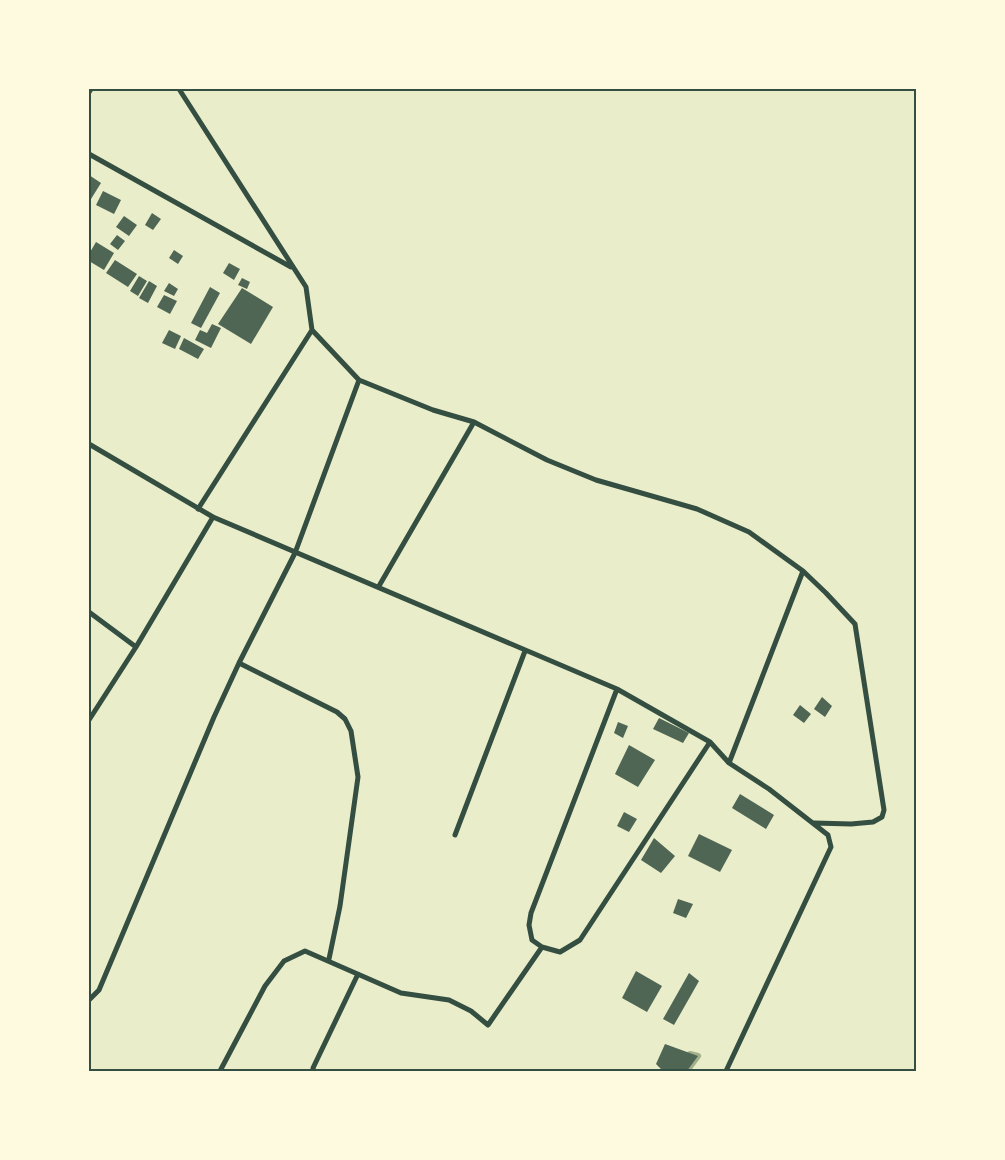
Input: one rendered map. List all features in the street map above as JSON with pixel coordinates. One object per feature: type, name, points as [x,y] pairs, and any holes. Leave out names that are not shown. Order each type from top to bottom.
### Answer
[{"type":"street","points":[[179,89],[306,287],[312,330],[359,380],[433,410],[474,422],[547,460],[596,480],[697,509],[749,532],[803,571],[855,624],[884,810],[882,817],[873,822],[814,823]]},
{"type":"street","points":[[89,154],[292,267]]},
{"type":"street","points":[[198,509],[312,330]]},
{"type":"street","points":[[89,1000],[99,990],[239,664],[295,553],[359,380]]},
{"type":"street","points":[[379,586],[474,422]]},
{"type":"street","points":[[89,444],[213,517],[295,553],[379,586],[525,651],[617,689],[710,742],[729,762],[769,789],[828,835],[831,847],[726,1071]]},
{"type":"street","points":[[89,720],[136,647],[213,517]]},
{"type":"street","points":[[729,762],[803,571]]},
{"type":"street","points":[[89,612],[136,647]]},
{"type":"street","points":[[455,835],[525,651]]},
{"type":"street","points":[[239,664],[338,712],[345,719],[351,731],[358,777],[340,906],[329,959]]},
{"type":"street","points":[[617,689],[531,913],[529,925],[532,940],[542,946],[560,952],[580,940],[710,742]]},
{"type":"street","points":[[220,1071],[265,986],[284,961],[305,951],[329,959],[358,974],[402,992],[422,998],[450,1000],[471,1011],[488,1025],[542,946]]},
{"type":"street","points":[[314,1071],[313,1068],[358,974]]},
{"type":"building","points":[[89,175],[101,183],[91,199],[89,197]]},
{"type":"building","points":[[103,191],[121,200],[114,214],[96,205]]},
{"type":"building","points":[[152,213],[161,219],[153,230],[145,225]]},
{"type":"building","points":[[124,216],[137,225],[129,236],[116,227]]},
{"type":"building","points":[[117,235],[125,241],[118,250],[110,244]]},
{"type":"building","points":[[96,242],[114,253],[104,270],[89,261],[89,254]]},
{"type":"building","points":[[174,250],[183,256],[178,264],[169,258]]},
{"type":"building","points":[[115,260],[137,274],[128,287],[106,273]]},
{"type":"building","points":[[229,263],[240,269],[234,280],[223,273]]},
{"type":"building","points":[[139,276],[147,281],[138,296],[130,291]]},
{"type":"building","points":[[242,278],[250,282],[247,289],[238,285]]},
{"type":"building","points":[[149,281],[157,286],[148,303],[139,298]]},
{"type":"building","points":[[169,283],[178,289],[174,296],[164,291]]},
{"type":"building","points":[[210,287],[220,293],[201,328],[191,323]]},
{"type":"building","points":[[242,288],[273,307],[251,344],[218,324]]},
{"type":"building","points":[[164,295],[177,301],[170,314],[157,307]]},
{"type":"building","points":[[212,324],[221,328],[211,348],[195,340],[200,330],[207,333]]},
{"type":"building","points":[[169,330],[181,336],[175,349],[162,343]]},
{"type":"building","points":[[184,338],[204,349],[198,359],[179,349]]},
{"type":"building","points":[[822,697],[832,706],[825,717],[814,709]]},
{"type":"building","points":[[800,705],[811,714],[804,723],[793,715]]},
{"type":"building","points":[[659,718],[689,733],[683,743],[653,729]]},
{"type":"building","points":[[618,722],[628,726],[623,738],[614,733]]},
{"type":"building","points":[[629,745],[655,760],[638,787],[615,774]]},
{"type":"building","points":[[740,794],[774,815],[766,829],[732,808]]},
{"type":"building","points":[[624,812],[637,819],[629,832],[617,826]]},
{"type":"building","points":[[699,834],[732,850],[720,872],[688,856]]},
{"type":"building","points":[[654,838],[675,856],[661,873],[641,860]]},
{"type":"building","points":[[678,899],[693,904],[686,918],[673,913]]},
{"type":"building","points":[[636,971],[662,986],[647,1012],[622,998]]},
{"type":"building","points":[[689,973],[699,981],[674,1025],[663,1019]]},
{"type":"building","points":[[665,1044],[698,1056],[687,1071],[663,1071],[656,1064]]},
{"type":"waterway","points":[[687,1071],[698,1056],[690,1054]]}]
